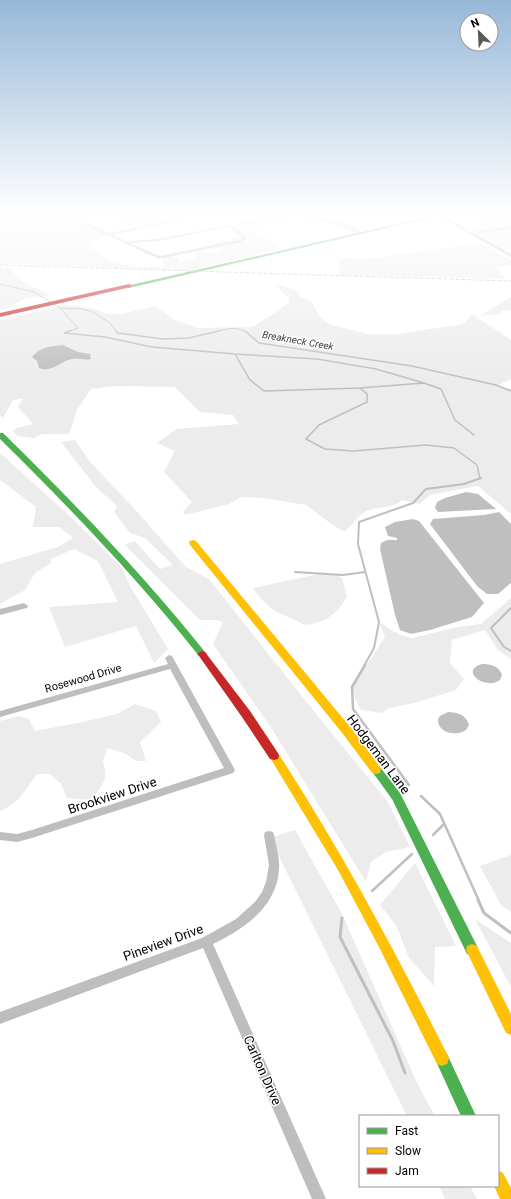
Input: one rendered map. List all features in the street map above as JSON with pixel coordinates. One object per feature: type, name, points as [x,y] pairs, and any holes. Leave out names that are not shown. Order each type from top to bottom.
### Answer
[{"type":"main road","points":[[0,315],[193,271]]},
{"type":"main road","points":[[0,435],[77,511],[134,572],[207,662],[246,714],[316,824],[373,923],[435,1044],[469,1115]]},
{"type":"main road","name":"Hodgeman Lane","points":[[194,543],[347,731],[396,796],[511,1028]]},
{"type":"main road","points":[[499,1180],[508,1199]]},
{"type":"street","points":[[0,612],[24,606]]},
{"type":"street","name":"Rosewood Drive","points":[[0,714],[171,661],[230,770]]},
{"type":"street","name":"Brookview Drive","points":[[0,836],[17,838],[32,834],[230,770]]},
{"type":"street","name":"Pineview Drive","points":[[0,1018],[206,942],[232,929],[251,914],[267,894],[274,870],[269,836]]},
{"type":"street","name":"Carlton Drive","points":[[206,942],[319,1199]]},
{"type":"shaded area","points":[[0,271],[13,271],[23,282],[50,296],[23,299],[11,307],[0,309]]},
{"type":"shaded area","points":[[339,271],[499,271],[506,279],[339,275]]},
{"type":"shaded area","points":[[275,284],[298,290],[297,294],[312,303],[320,317],[328,324],[368,334],[398,334],[463,324],[472,314],[511,340],[511,379],[497,386],[511,389],[511,514],[478,486],[430,495],[420,504],[402,500],[393,505],[373,509],[363,513],[345,531],[338,529],[306,505],[264,498],[242,497],[229,504],[185,515],[183,511],[192,502],[164,472],[175,451],[157,443],[177,429],[239,424],[233,415],[200,412],[175,387],[115,386],[91,389],[77,410],[69,434],[42,434],[34,438],[17,436],[13,431],[17,428],[33,424],[18,407],[23,398],[13,400],[3,418],[0,415],[0,320],[53,308],[64,304],[95,309],[104,313],[121,314],[155,306],[175,320],[198,328],[253,327],[289,303],[289,299]]},
{"type":"shaded area","points":[[511,297],[511,311],[501,310],[501,314],[480,316]]},
{"type":"shaded area","points":[[63,345],[78,352],[90,354],[91,359],[72,359],[52,368],[44,369],[39,368],[37,361],[32,357],[42,349]]},
{"type":"shaded area","points":[[75,440],[91,463],[131,505],[186,567],[209,579],[388,802],[410,847],[386,852],[371,862],[366,882],[272,729],[213,644],[223,622],[216,620],[200,620],[125,545],[135,541],[160,569],[173,565],[145,538],[130,533],[114,512],[117,506],[96,487],[61,442]]},
{"type":"shaded area","points":[[0,453],[72,518],[122,568],[130,586],[168,649],[154,663],[136,626],[65,647],[49,607],[118,602],[98,561],[74,549],[51,559],[51,563],[35,573],[25,590],[0,604],[0,564],[58,547],[73,538],[59,527],[33,527],[36,507],[0,480]]},
{"type":"shaded area","points":[[466,492],[478,494],[496,509],[438,512],[435,508],[437,502]]},
{"type":"shaded area","points":[[499,512],[511,524],[511,583],[498,594],[487,594],[477,586],[430,524],[433,519],[484,515]]},
{"type":"shaded area","points":[[413,519],[419,521],[484,603],[472,617],[430,630],[411,634],[400,630],[395,615],[380,549],[381,543],[387,540],[397,540],[397,538],[388,536],[385,527],[395,522]]},
{"type":"shaded area","points":[[319,574],[337,575],[342,578],[347,597],[341,606],[330,617],[309,625],[274,610],[261,599],[253,588]]},
{"type":"shaded area","points":[[511,598],[511,659],[498,650],[485,630],[452,640],[450,663],[464,679],[456,690],[414,703],[389,708],[382,713],[361,710],[356,701],[352,687],[385,637],[379,622],[400,635],[413,638],[457,627],[481,624]]},
{"type":"shaded area","points":[[482,664],[488,664],[499,669],[502,675],[500,680],[494,683],[487,683],[476,678],[473,675],[473,671],[476,667]]},
{"type":"shaded area","points":[[135,704],[156,711],[161,722],[140,742],[146,761],[136,761],[124,753],[108,748],[103,760],[105,779],[91,800],[67,798],[61,784],[50,774],[37,774],[25,791],[12,805],[0,811],[0,721],[19,716],[29,719],[35,731],[117,714]]},
{"type":"shaded area","points":[[448,712],[458,713],[464,716],[469,725],[466,730],[452,733],[441,728],[438,719],[440,716]]},
{"type":"shaded area","points":[[295,830],[342,914],[417,1083],[434,1115],[407,1115],[270,838]]},
{"type":"shaded area","points":[[511,855],[511,912],[501,905],[480,866]]},
{"type":"shaded area","points":[[415,863],[456,946],[435,947],[434,986],[409,958],[396,925],[380,905]]},
{"type":"shaded area","points":[[475,919],[511,943],[511,987]]},
{"type":"shaded area","points":[[439,1187],[471,1187],[477,1199],[445,1199]]},
{"type":"waterway","name":"Breakneck Creek","points":[[0,284],[34,292],[60,308]]},
{"type":"waterway","name":"Breakneck Creek","points":[[60,308],[82,309],[93,312],[110,323],[117,332]]},
{"type":"waterway","points":[[60,308],[78,328],[67,332]]},
{"type":"waterway","name":"Breakneck Creek","points":[[219,331],[239,329],[246,332]]},
{"type":"waterway","name":"Breakneck Creek","points":[[117,332],[163,339],[189,338],[219,331]]},
{"type":"waterway","name":"Breakneck Creek","points":[[215,332],[219,331]]},
{"type":"waterway","name":"Breakneck Creek","points":[[245,331],[259,343],[412,366],[496,385],[511,391]]},
{"type":"waterway","points":[[67,332],[64,333],[105,337],[152,347],[235,354]]},
{"type":"waterway","points":[[235,354],[317,359],[376,369],[424,383]]},
{"type":"waterway","points":[[235,354],[250,380],[264,391],[360,388]]},
{"type":"waterway","points":[[360,388],[424,383]]},
{"type":"waterway","points":[[424,383],[441,389],[455,420],[474,435]]},
{"type":"waterway","points":[[360,388],[367,394],[367,402],[319,425],[306,439],[325,449],[353,451],[426,445],[454,448],[477,465],[480,478]]},
{"type":"waterway","points":[[364,666],[374,648],[379,622],[358,544],[359,522],[413,503],[426,489],[464,484],[480,478]]},
{"type":"waterway","points":[[295,572],[343,575],[365,572]]},
{"type":"waterway","name":"Breakneck Creek","points":[[511,608],[491,628],[504,647],[511,651]]},
{"type":"waterway","points":[[365,665],[352,687],[353,709],[409,785]]},
{"type":"waterway","points":[[421,796],[440,814],[479,901]]},
{"type":"waterway","points":[[433,835],[444,824]]},
{"type":"waterway","points":[[372,891],[412,854]]},
{"type":"waterway","points":[[478,900],[484,913],[511,933]]},
{"type":"waterway","points":[[342,918],[340,937],[393,1041],[405,1073]]},
{"type":"railway","points":[[190,271],[511,281]]},
{"type":"traffic: fast","points":[[129,286],[195,271]]},
{"type":"traffic: fast","points":[[0,435],[53,487],[130,568],[202,654]]},
{"type":"traffic: fast","points":[[376,770],[396,796],[472,950]]},
{"type":"traffic: fast","points":[[442,1059],[469,1115]]},
{"type":"traffic: slow","points":[[193,543],[347,731],[376,770]]},
{"type":"traffic: slow","points":[[274,756],[298,792],[342,867],[383,943],[442,1059]]},
{"type":"traffic: slow","points":[[472,950],[511,1028]]},
{"type":"traffic: slow","points":[[499,1180],[508,1199]]},
{"type":"traffic: jam","points":[[0,315],[129,286]]},
{"type":"traffic: jam","points":[[202,654],[246,714],[274,756]]}]
